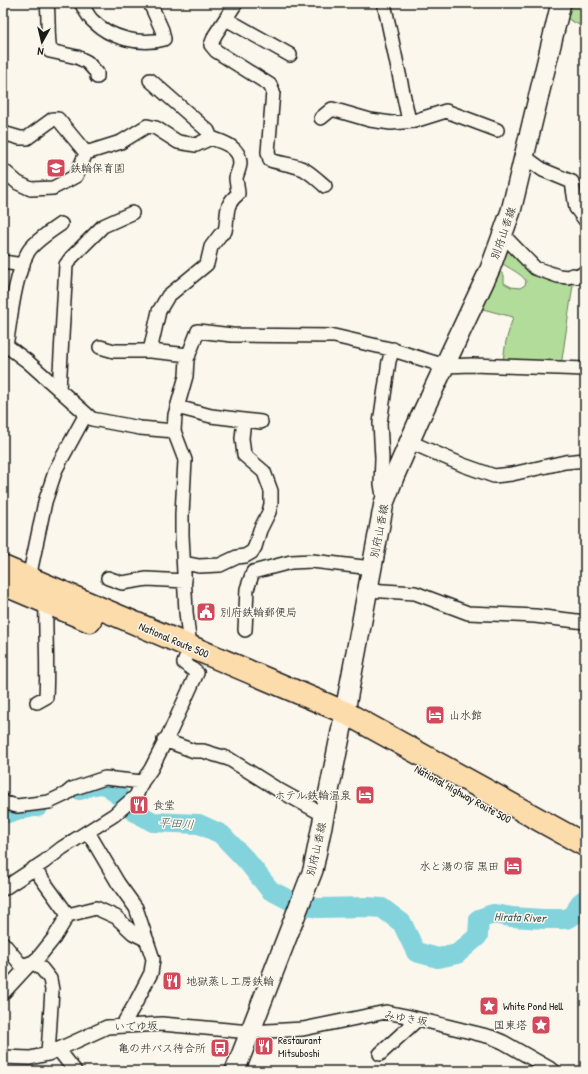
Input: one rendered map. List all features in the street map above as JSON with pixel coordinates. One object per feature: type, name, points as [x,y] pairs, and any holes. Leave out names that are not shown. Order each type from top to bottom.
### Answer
[{"type":"highway","name":"National Route 500","points":[[3,567],[30,578],[188,654]]},
{"type":"highway","name":"National Route 500","points":[[3,584],[46,602],[188,654],[343,719]]},
{"type":"highway","name":"National Highway Route 500","points":[[343,719],[585,845]]},
{"type":"highway","name":"National Highway Route 500","points":[[343,719],[585,862]]},
{"type":"main road","name":"別府山香線","points":[[235,1071],[313,870],[384,503],[410,442],[490,269],[511,211],[525,158],[561,3]]},
{"type":"street","points":[[47,3],[48,39],[50,51],[77,57],[87,62],[97,73],[97,76]]},
{"type":"street","points":[[81,3],[93,21],[113,36],[140,41],[158,41],[164,39],[162,30],[150,3]]},
{"type":"street","points":[[236,3],[215,35],[211,45],[216,51],[270,85],[273,92],[268,152],[270,160],[280,164],[291,165],[304,169],[325,186]]},
{"type":"street","points":[[384,3],[409,122]]},
{"type":"street","points":[[226,19],[290,55]]},
{"type":"street","points":[[150,80],[208,131],[211,138]]},
{"type":"street","points":[[322,118],[332,109],[377,121],[391,123],[409,122],[446,111],[497,130]]},
{"type":"street","points":[[3,133],[20,138],[27,138],[53,119],[58,119],[86,153]]},
{"type":"street","points":[[3,170],[18,183],[30,189],[54,188],[76,176],[86,153],[121,142],[147,126],[156,128],[178,142],[196,145],[211,138],[222,141],[233,148],[238,154],[240,165],[237,176],[238,194],[230,200],[225,231],[211,247],[207,264],[168,296],[159,311],[150,350]]},
{"type":"street","points":[[525,158],[543,170],[572,182],[576,208],[585,220]]},
{"type":"street","points":[[59,390],[66,265],[103,226],[132,213]]},
{"type":"street","points":[[61,224],[28,251],[17,282],[5,345],[27,361],[92,420],[140,428],[174,431]]},
{"type":"street","points":[[502,236],[507,239],[535,268],[558,276],[568,277],[573,275],[578,277],[585,272]]},
{"type":"street","points":[[3,262],[23,265]]},
{"type":"street","points":[[3,889],[62,848],[123,809],[136,796],[142,782],[151,769],[164,740],[171,730],[197,673],[184,663],[188,654],[182,514],[185,460],[174,431],[175,415],[186,376],[187,359],[198,331],[232,335],[334,336],[393,349],[445,366],[472,365],[585,368]]},
{"type":"street","points":[[100,347],[114,350],[150,350],[189,354]]},
{"type":"street","points":[[384,503],[381,484],[382,458],[380,423],[389,360],[393,349]]},
{"type":"street","points":[[177,407],[211,416],[261,422]]},
{"type":"street","points":[[30,578],[45,502],[56,469],[86,414]]},
{"type":"street","points":[[184,563],[199,566],[220,565],[237,557],[245,556],[252,552],[256,547],[260,530],[269,512],[271,504],[271,491],[264,472],[244,455],[242,438],[244,420]]},
{"type":"street","points":[[410,442],[463,465],[494,476],[512,474],[565,462],[585,460]]},
{"type":"street","points":[[245,630],[247,590],[253,572],[291,562],[312,561],[372,568]]},
{"type":"street","points":[[108,578],[122,582],[147,579],[185,581]]},
{"type":"street","points":[[368,590],[415,593],[468,613],[535,616],[584,621]]},
{"type":"street","points":[[37,702],[46,697],[46,602]]},
{"type":"street","points":[[164,740],[194,751],[203,751],[229,759],[277,789],[324,815]]},
{"type":"street","points":[[3,801],[5,803],[17,806],[49,802],[66,794],[72,789],[105,778],[142,782]]},
{"type":"street","points":[[88,832],[118,883],[136,908],[153,959],[151,973],[122,1026]]},
{"type":"street","points":[[34,868],[68,915]]},
{"type":"street","points":[[3,993],[27,967],[38,958],[54,938],[68,915],[96,908],[116,916],[133,933],[147,940]]},
{"type":"street","points":[[3,943],[22,966],[33,962]]},
{"type":"street","points":[[33,962],[42,969],[50,979],[52,990],[53,1052],[75,1071]]},
{"type":"street","name":"みゆき坂","points":[[250,1032],[303,1029],[386,1012],[491,1038],[502,1042],[554,1071]]},
{"type":"street","points":[[380,1054],[418,1019]]},
{"type":"street","name":"いでゆ坂","points":[[3,1057],[30,1058],[53,1052],[107,1027],[162,1024],[250,1032]]},
{"type":"green space","points":[[569,3],[585,3],[585,28],[566,18]]},
{"type":"green space","points":[[507,242],[536,272],[574,278],[561,366],[503,360],[506,341],[513,317],[479,308],[494,273],[500,272],[504,275],[504,283],[511,287],[520,288],[525,285],[526,281],[521,276],[500,262]]},
{"type":"waterway","name":"平田川","points":[[80,790],[101,784],[109,786],[135,812],[153,822],[199,824],[221,834],[247,861],[270,890],[291,901]]},
{"type":"waterway","name":"平田川","points":[[3,814],[38,807]]},
{"type":"waterway","name":"Hirata River","points":[[302,905],[318,908],[382,908],[402,923],[416,952],[438,958],[457,954],[478,936],[479,919],[493,914],[512,917],[566,919],[574,915],[580,903],[585,899]]},
{"type":"place","name":"鉄輪保育園","points":[[56,168]]},
{"type":"place","name":"別府鉄輪郵便局","points":[[206,612]]},
{"type":"place","name":"山水館","points":[[435,715]]},
{"type":"place","name":"ホテル鉄輪温泉","points":[[365,795]]},
{"type":"place","name":"食堂","points":[[139,805]]},
{"type":"place","name":"水と湯の宿 黒田","points":[[513,866]]},
{"type":"place","name":"地獄蒸し工房鉄輪","points":[[172,981]]},
{"type":"place","name":"White Pond Hell","points":[[489,1006]]},
{"type":"place","name":"国東塔","points":[[541,1025]]},
{"type":"place","name":"Restaurant Mitsuboshi","points":[[264,1046]]},
{"type":"place","name":"亀の井バス待合所","points":[[220,1048]]}]
